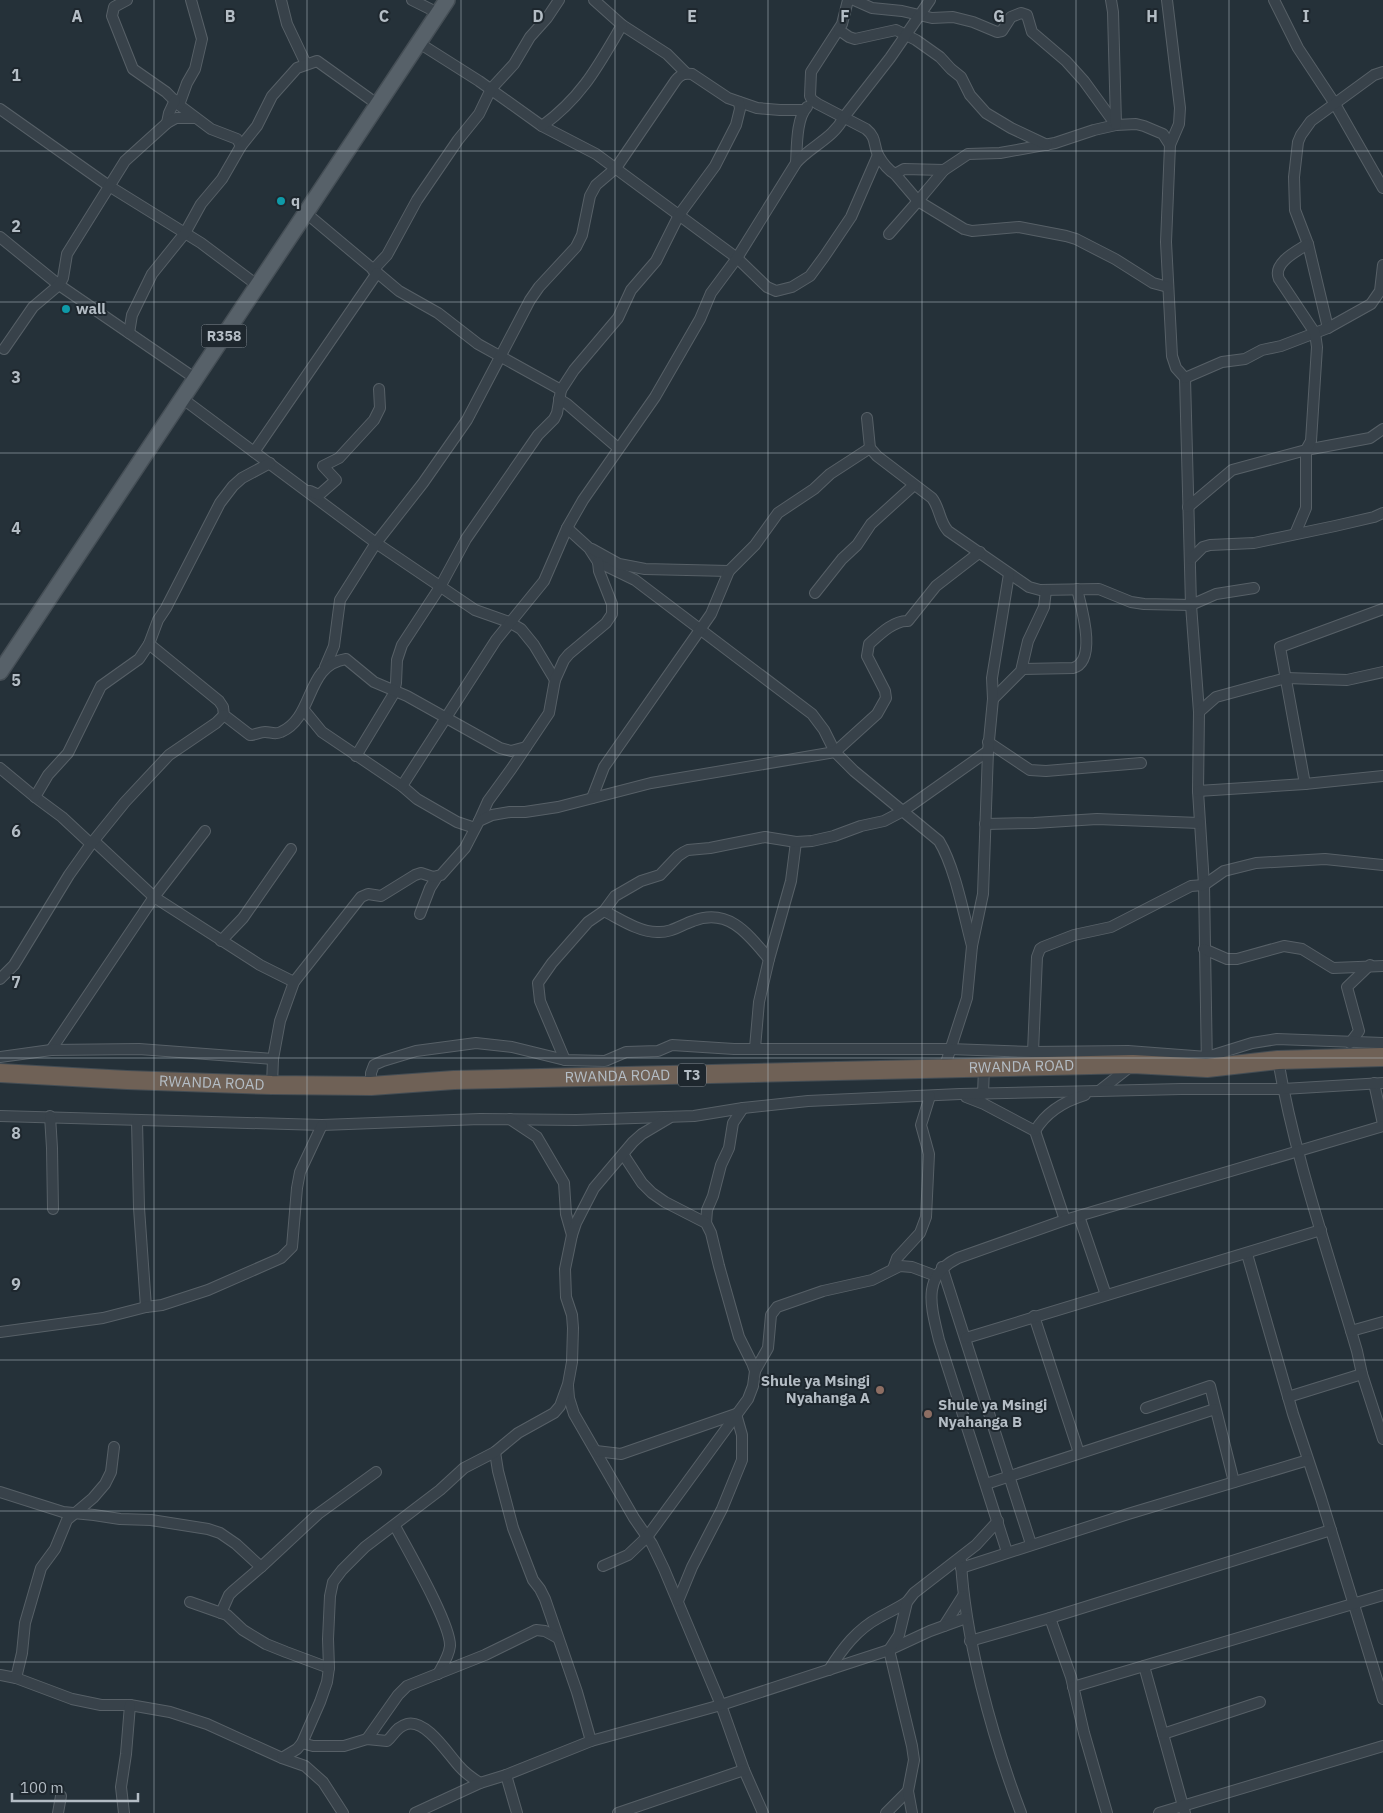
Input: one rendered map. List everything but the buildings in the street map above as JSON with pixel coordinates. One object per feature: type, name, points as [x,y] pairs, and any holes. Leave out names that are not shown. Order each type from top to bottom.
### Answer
[{"type":"highway","name":"RWANDA ROAD","points":[[0,1073],[127,1080],[371,1086],[454,1080],[1383,1057]]},
{"type":"main road","name":"R358","points":[[0,672],[443,6]]},
{"type":"street","points":[[127,0],[114,7],[112,16],[131,66],[195,118],[211,129],[239,142]]},
{"type":"street","points":[[167,123],[169,113],[196,69],[202,38],[191,0]]},
{"type":"street","points":[[281,0],[287,24],[306,64]]},
{"type":"street","points":[[412,0],[443,6]]},
{"type":"street","points":[[254,452],[387,255],[417,200],[458,140],[479,114],[491,89],[514,64],[530,37],[547,18],[559,0]]},
{"type":"street","points":[[594,0],[622,25],[667,54],[686,73],[698,78],[728,98],[762,109],[804,110]]},
{"type":"street","points":[[848,0],[844,20],[811,72],[810,96],[812,100],[871,133],[878,155],[918,202],[964,229],[972,231],[1020,227],[1076,239],[1127,266],[1153,283],[1168,286]]},
{"type":"street","points":[[854,0],[872,8],[902,11],[932,18],[953,18],[973,22],[997,32],[1002,31],[1011,17],[1021,13],[1027,15],[1032,32],[1066,61],[1084,81],[1116,125]]},
{"type":"street","points":[[402,786],[509,622],[544,581],[567,528],[594,483],[655,397],[700,319],[711,293],[737,258],[796,164],[806,153],[833,134],[906,36],[930,0]]},
{"type":"street","points":[[1111,0],[1113,12],[1116,125]]},
{"type":"street","points":[[1167,0],[1180,108],[1179,124],[1170,145],[1166,242],[1172,356],[1176,368],[1185,378],[1191,605],[1199,712],[1198,791],[1204,886],[1207,1062]]},
{"type":"street","points":[[1274,0],[1298,48],[1334,104],[1383,188]]},
{"type":"street","points":[[542,126],[565,108],[580,92],[594,74],[622,25]]},
{"type":"street","points":[[838,30],[855,39],[896,30],[918,41],[940,57],[951,70],[961,77],[973,98],[986,113],[1046,145]]},
{"type":"street","points":[[419,43],[491,89],[542,126],[596,154],[737,258],[766,287],[776,291],[792,287],[810,276],[839,238],[851,217],[878,155]]},
{"type":"street","points":[[129,333],[132,315],[152,274],[185,233],[201,204],[222,179],[239,142],[257,126],[272,96],[297,68],[313,61],[320,62],[377,104]]},
{"type":"street","points":[[1328,328],[1308,244],[1295,210],[1294,177],[1298,142],[1312,121],[1374,75],[1383,72]]},
{"type":"street","points":[[149,644],[219,701],[224,716],[250,734],[264,732],[276,734],[289,727],[304,710],[312,688],[325,667],[334,646],[340,600],[376,543],[424,483],[466,420],[539,287],[576,247],[582,235],[590,196],[596,185],[616,168],[676,80],[679,76],[686,73]]},
{"type":"street","points":[[796,164],[800,124],[804,110],[812,100]]},
{"type":"street","points":[[356,756],[389,702],[394,690],[397,660],[402,645],[440,587],[466,539],[538,436],[554,419],[560,395],[574,370],[618,318],[631,290],[660,255],[679,215],[724,151],[739,117],[739,102]]},
{"type":"street","points":[[0,109],[108,186],[185,233],[257,284]]},
{"type":"street","points":[[4,349],[33,307],[59,285],[64,274],[67,254],[108,186],[132,153],[167,123],[176,118],[195,118]]},
{"type":"street","points":[[889,234],[944,170],[968,154],[1000,153],[1046,145],[1116,125],[1136,124],[1163,134],[1170,145]]},
{"type":"street","points":[[895,174],[904,170],[944,170]]},
{"type":"street","points":[[306,213],[399,291],[431,309],[471,339],[560,395],[567,404],[618,448]]},
{"type":"street","points":[[0,237],[59,285],[196,379]]},
{"type":"street","points":[[1295,534],[1306,508],[1306,450],[1311,441],[1317,357],[1315,333],[1277,276],[1281,265],[1308,244]]},
{"type":"street","points":[[1185,378],[1222,362],[1238,361],[1262,350],[1281,346],[1328,328],[1371,304],[1380,291],[1383,265]]},
{"type":"street","points":[[302,488],[320,495],[336,480],[323,466],[338,458],[374,420],[380,408],[379,389]]},
{"type":"street","points":[[183,399],[376,543],[440,587],[475,610],[509,622],[521,629],[555,680]]},
{"type":"street","points":[[867,418],[870,448],[936,502],[941,522],[948,531],[1029,587],[1046,590],[1104,590],[1131,602],[1191,605],[1216,594],[1254,588]]},
{"type":"street","points":[[1188,507],[1232,470],[1306,450],[1370,438],[1383,429]]},
{"type":"street","points":[[592,798],[604,767],[714,608],[729,571],[749,553],[778,513],[814,489],[830,474],[870,448]]},
{"type":"street","points":[[34,797],[48,775],[68,753],[101,686],[139,658],[149,644],[158,620],[220,502],[242,478],[270,463]]},
{"type":"street","points":[[816,593],[871,524],[914,485]]},
{"type":"street","points":[[1191,559],[1204,547],[1210,545],[1254,543],[1374,517],[1383,513]]},
{"type":"street","points":[[567,528],[589,548],[619,564],[645,569],[729,571]]},
{"type":"street","points":[[420,914],[430,888],[437,877],[444,873],[466,848],[488,801],[549,713],[555,680],[564,660],[606,623],[612,614],[612,604],[599,571],[598,562],[589,548]]},
{"type":"street","points":[[304,710],[322,732],[402,786],[417,799],[452,820],[477,824],[484,818],[500,813],[525,812],[558,807],[650,783],[835,752],[877,714],[886,698],[885,691],[867,656],[869,644],[886,630],[902,621],[908,621],[936,586],[980,552]]},
{"type":"street","points":[[598,562],[635,580],[812,714],[824,730],[835,752],[854,771],[939,841],[945,850],[972,946]]},
{"type":"street","points":[[944,1069],[967,998],[972,946],[983,894],[988,746],[993,699],[994,665],[1009,574]]},
{"type":"street","points":[[1023,669],[1073,668],[1078,666],[1084,656],[1087,643],[1077,589]]},
{"type":"street","points":[[993,699],[1023,669],[1028,641],[1044,607],[1046,590]]},
{"type":"street","points":[[1305,784],[1280,649],[1282,646],[1383,609]]},
{"type":"street","points":[[325,667],[346,659],[374,682],[418,702],[500,748],[511,751],[526,747]]},
{"type":"street","points":[[1199,712],[1216,697],[1286,678],[1347,680],[1383,672]]},
{"type":"street","points":[[0,979],[14,965],[64,883],[92,843],[125,802],[169,754],[216,724],[224,716]]},
{"type":"street","points":[[988,746],[1030,770],[1046,771],[1141,762]]},
{"type":"street","points":[[565,1060],[540,1001],[538,983],[588,922],[604,911],[619,893],[641,881],[660,875],[678,856],[688,850],[710,848],[765,837],[796,842],[821,840],[861,826],[884,821],[903,811],[988,746]]},
{"type":"street","points":[[0,768],[34,797],[62,817],[154,897],[272,973],[294,982]]},
{"type":"street","points":[[1198,791],[1305,784],[1383,776]]},
{"type":"street","points":[[986,824],[1097,819],[1199,822]]},
{"type":"street","points":[[50,1050],[154,897],[205,831]]},
{"type":"street","points":[[755,1048],[759,1002],[791,881],[796,842]]},
{"type":"street","points":[[221,941],[243,918],[291,849]]},
{"type":"street","points":[[1033,1052],[1037,957],[1040,949],[1074,935],[1111,928],[1191,886],[1204,886],[1224,872],[1256,863],[1325,859],[1383,865]]},
{"type":"street","points":[[272,1085],[273,1059],[280,1021],[294,982],[361,897],[368,894],[381,896],[421,873],[429,877],[437,877]]},
{"type":"street","points":[[604,911],[639,928],[657,932],[666,932],[704,918],[718,918],[731,921],[746,932],[769,959]]},
{"type":"street","points":[[1204,949],[1237,960],[1284,946],[1290,946],[1302,949],[1333,968],[1383,966]]},
{"type":"street","points":[[1350,1043],[1359,1031],[1347,987],[1370,966]]},
{"type":"street","points":[[371,1086],[371,1073],[374,1065],[383,1061],[416,1051],[476,1043],[493,1044],[565,1060],[609,1061],[626,1052],[658,1051],[672,1045],[728,1048],[950,1049],[1033,1052],[1128,1051],[1207,1062],[1220,1052],[1264,1040],[1383,1043]]},
{"type":"street","points":[[0,1057],[50,1050],[139,1049],[273,1059]]},
{"type":"street","points":[[1278,1060],[1283,1090],[1299,1152],[1362,1374],[1383,1439]]},
{"type":"street","points":[[1035,1131],[1039,1123],[1058,1106],[1069,1099],[1099,1091],[1133,1064]]},
{"type":"street","points":[[983,1094],[984,1068]]},
{"type":"street","points":[[0,1116],[322,1125],[509,1119],[576,1120],[694,1116],[743,1108],[808,1101],[960,1094],[1181,1089],[1283,1090],[1379,1083],[1383,1125],[1299,1152],[1065,1220],[958,1258],[939,1271],[932,1287],[932,1301],[939,1340],[1007,1552]]},
{"type":"street","points":[[960,1094],[984,1104],[1035,1131],[1065,1220]]},
{"type":"street","points":[[893,1269],[897,1258],[920,1233],[926,1218],[929,1154],[921,1125],[930,1096]]},
{"type":"street","points":[[743,1108],[733,1123],[729,1148],[721,1166],[707,1210],[706,1223],[711,1233],[739,1337],[755,1371]]},
{"type":"street","points":[[50,1116],[53,1209]]},
{"type":"street","points":[[282,1758],[302,1743],[327,1682],[330,1668],[328,1639],[329,1606],[333,1582],[342,1570],[364,1547],[395,1526],[464,1468],[495,1452],[518,1433],[554,1413],[560,1406],[568,1384],[572,1362],[573,1328],[572,1316],[566,1297],[565,1269],[572,1235],[588,1197],[632,1142],[671,1117]]},
{"type":"street","points":[[509,1119],[537,1137],[564,1183],[566,1214],[572,1235]]},
{"type":"street","points":[[137,1121],[139,1208],[146,1307]]},
{"type":"street","points":[[0,1332],[103,1318],[162,1305],[208,1290],[281,1258],[292,1247],[300,1172],[322,1125]]},
{"type":"street","points":[[623,1154],[642,1183],[652,1193],[665,1202],[706,1223]]},
{"type":"street","points":[[1079,1216],[1106,1295]]},
{"type":"street","points":[[966,1338],[1321,1230]]},
{"type":"street","points":[[1247,1254],[1288,1397],[1383,1699]]},
{"type":"street","points":[[603,1566],[628,1555],[647,1537],[736,1414],[753,1386],[755,1371],[768,1348],[771,1315],[774,1310],[823,1291],[872,1280],[893,1269],[906,1266],[939,1271]]},
{"type":"street","points":[[939,1271],[966,1338],[1031,1544]]},
{"type":"street","points":[[1034,1316],[1079,1453]]},
{"type":"street","points":[[1351,1331],[1383,1322]]},
{"type":"street","points":[[1288,1397],[1362,1374]]},
{"type":"street","points":[[568,1384],[569,1398],[574,1414],[634,1518],[656,1552],[678,1601],[744,1770],[763,1813]]},
{"type":"street","points":[[1146,1408],[1210,1386],[1234,1482]]},
{"type":"street","points":[[986,1484],[1215,1409]]},
{"type":"street","points":[[596,1451],[621,1454],[736,1414]]},
{"type":"street","points":[[678,1601],[692,1567],[722,1509],[742,1460],[742,1435],[736,1414]]},
{"type":"street","points":[[16,1678],[22,1653],[26,1622],[41,1568],[55,1549],[63,1525],[73,1513],[93,1498],[106,1484],[112,1472],[114,1447]]},
{"type":"street","points":[[495,1452],[513,1528],[532,1580],[545,1599],[578,1692],[591,1741]]},
{"type":"street","points":[[961,1563],[1007,1552],[1308,1460]]},
{"type":"street","points":[[221,1613],[229,1596],[318,1514],[376,1472]]},
{"type":"street","points":[[0,1492],[63,1512],[94,1514],[120,1519],[151,1520],[208,1529],[220,1533],[236,1544],[261,1567]]},
{"type":"street","points":[[829,1670],[842,1650],[858,1632],[879,1617],[907,1602],[914,1593],[961,1563],[998,1521]]},
{"type":"street","points":[[395,1526],[446,1625],[450,1644],[449,1652],[438,1674]]},
{"type":"street","points":[[970,1641],[1050,1618],[1331,1530]]},
{"type":"street","points":[[961,1563],[970,1641],[994,1737],[1021,1813]]},
{"type":"street","points":[[1073,1686],[1383,1595]]},
{"type":"street","points":[[944,1626],[964,1596]]},
{"type":"street","points":[[190,1602],[227,1615],[243,1630],[266,1644],[330,1668]]},
{"type":"street","points":[[907,1602],[899,1635],[889,1650],[914,1760],[908,1791],[912,1813]]},
{"type":"street","points":[[415,1813],[480,1784],[591,1741],[720,1705],[829,1670],[889,1650],[966,1618]]},
{"type":"street","points":[[1050,1618],[1073,1686],[1084,1733],[1107,1813]]},
{"type":"street","points":[[367,1739],[403,1689],[485,1655],[536,1630],[545,1631],[558,1638]]},
{"type":"street","points":[[1144,1666],[1184,1809]]},
{"type":"street","points":[[0,1675],[16,1678],[72,1699],[101,1705],[130,1705],[170,1712],[207,1724],[282,1758],[306,1766],[316,1774],[343,1813]]},
{"type":"street","points":[[1163,1734],[1260,1702]]},
{"type":"street","points":[[124,1813],[121,1787],[130,1705]]},
{"type":"street","points":[[302,1743],[313,1746],[344,1746],[367,1739],[386,1741],[400,1726],[409,1723],[418,1725],[428,1731],[467,1774],[480,1784]]},
{"type":"street","points":[[1159,1813],[1184,1809],[1383,1746]]},
{"type":"street","points":[[618,1813],[744,1770]]},
{"type":"street","points":[[506,1775],[517,1813]]},
{"type":"street","points":[[886,1813],[908,1791]]},
{"type":"street","points":[[58,1813],[61,1796]]},
{"type":"place","name":"q","points":[[281,201]]},
{"type":"place","name":"wall","points":[[66,309]]},
{"type":"place","name":"Shule ya Msingi Nyahanga A","points":[[880,1390]]},
{"type":"place","name":"Shule ya Msingi Nyahanga B","points":[[928,1414]]}]
